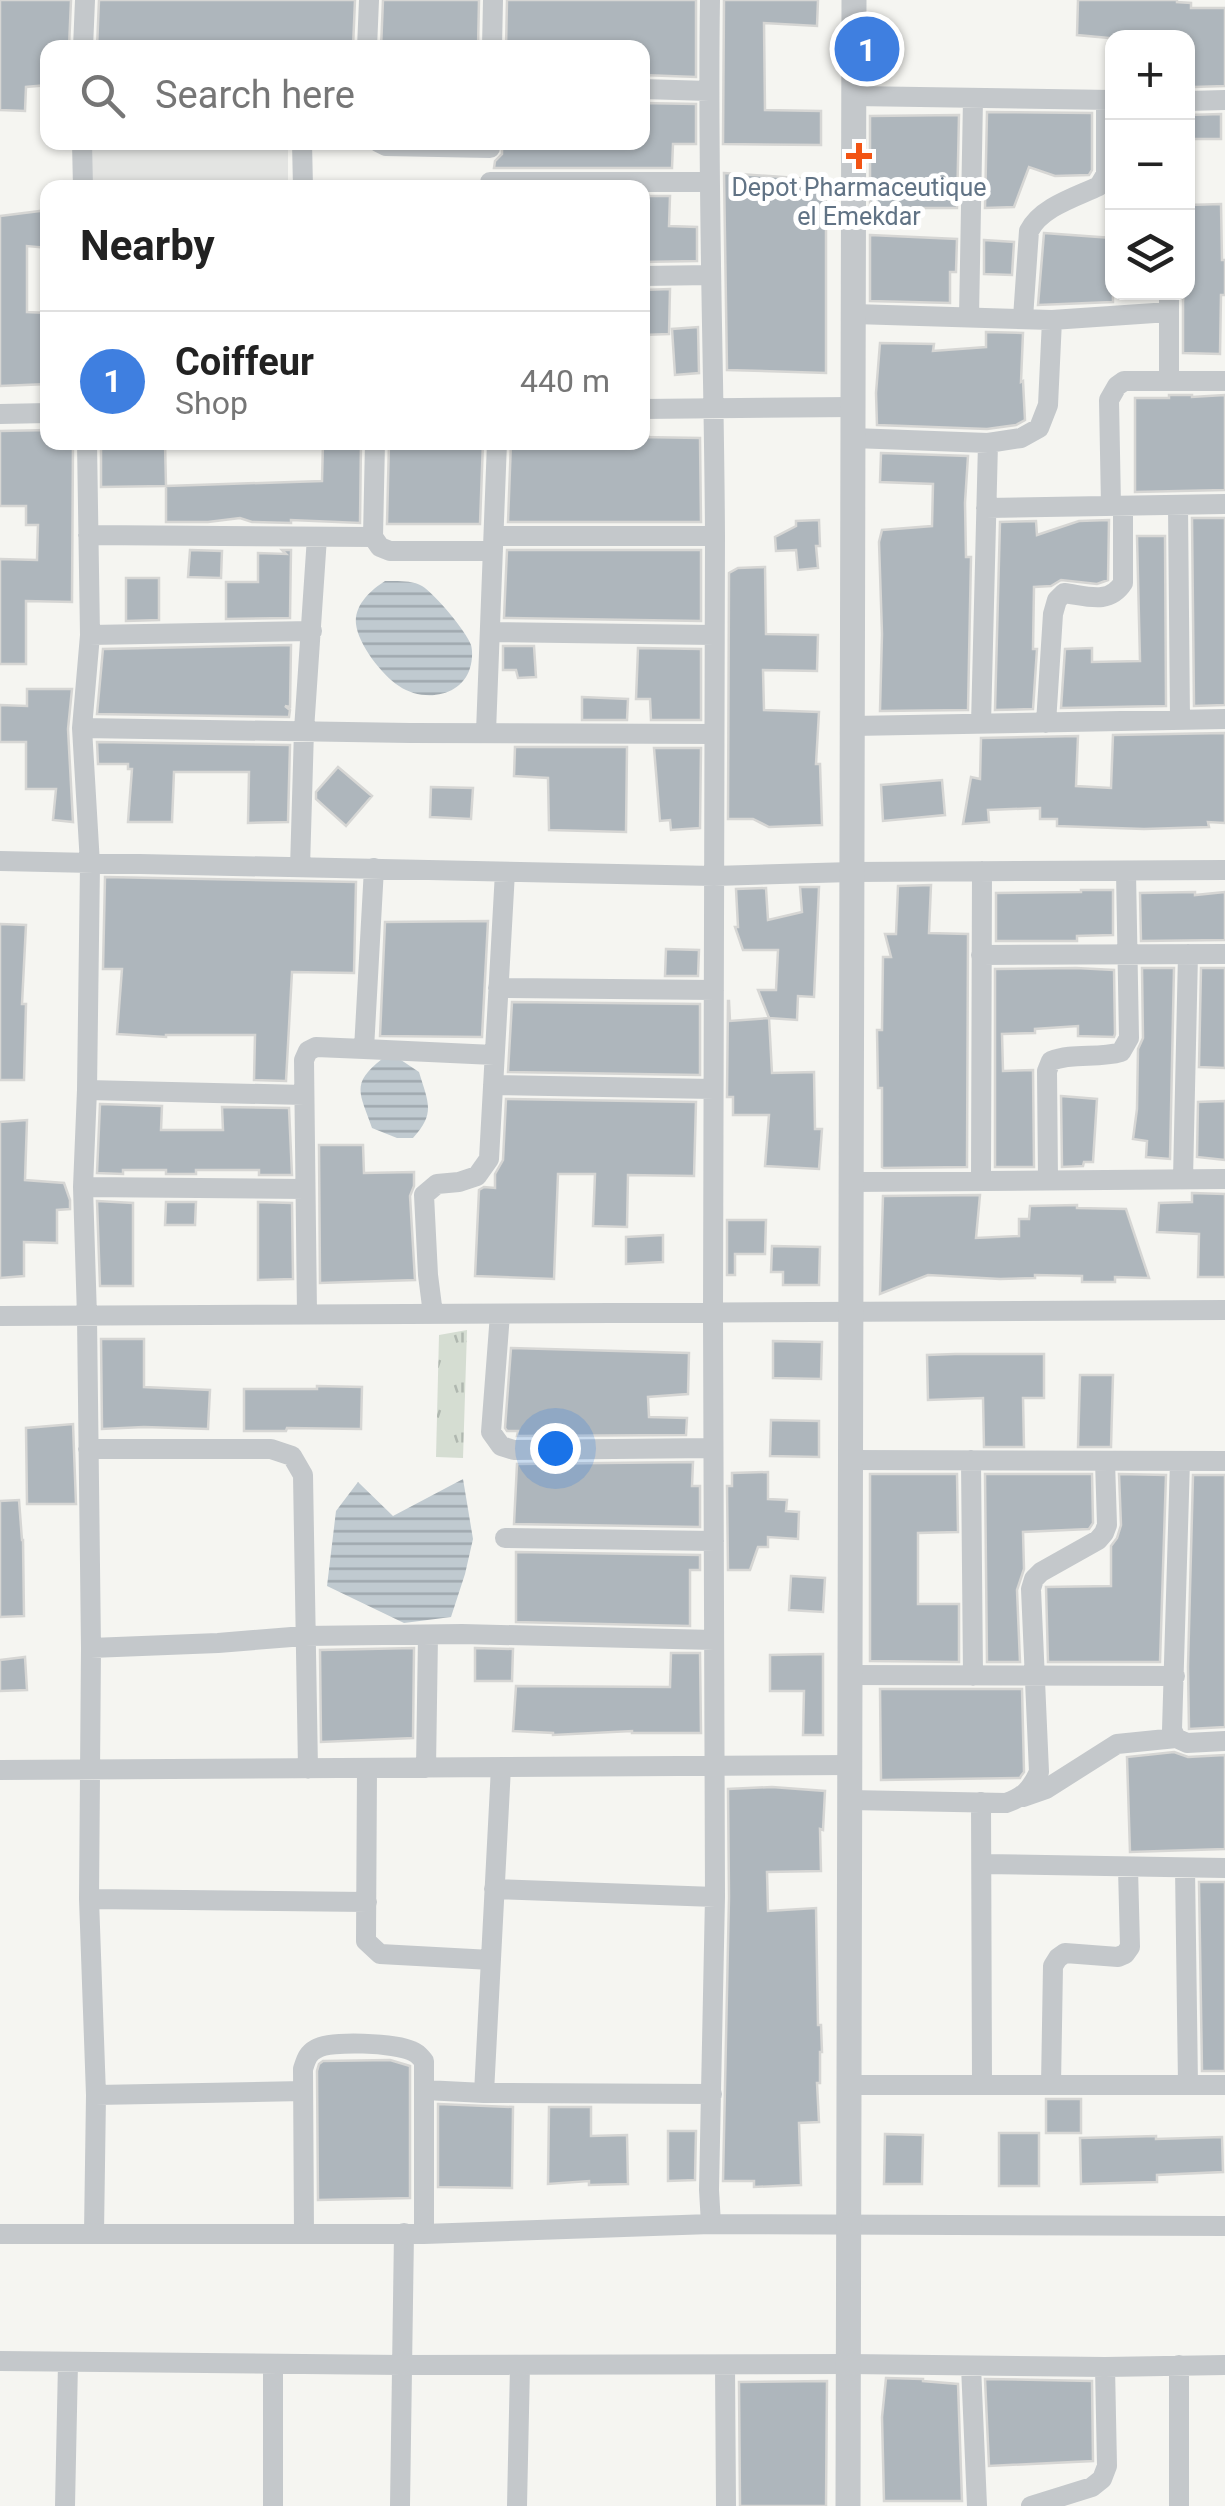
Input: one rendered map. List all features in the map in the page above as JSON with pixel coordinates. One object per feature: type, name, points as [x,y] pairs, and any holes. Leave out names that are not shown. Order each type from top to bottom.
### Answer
[{"type":"street","points":[[82,40],[85,0]]},
{"type":"street","points":[[367,40],[369,0]]},
{"type":"street","points":[[492,0],[492,40]]},
{"type":"street","points":[[710,0],[708,182],[715,536],[715,1897],[711,2224]]},
{"type":"street","points":[[848,2506],[854,0]]},
{"type":"street","points":[[650,89],[708,91]]},
{"type":"street","points":[[854,96],[1105,100]]},
{"type":"street","points":[[969,316],[974,98]]},
{"type":"street","points":[[1195,100],[1225,100]]},
{"type":"street","points":[[82,150],[83,180]]},
{"type":"street","points":[[302,150],[303,180]]},
{"type":"street","points":[[490,150],[490,180]]},
{"type":"street","points":[[1023,318],[1029,231],[1042,215],[1099,186],[1105,176]]},
{"type":"street","points":[[650,183],[708,182]]},
{"type":"street","points":[[650,276],[711,276]]},
{"type":"street","points":[[854,314],[1052,320],[1169,302],[1169,381]]},
{"type":"street","points":[[853,438],[988,443],[1020,438],[1039,428],[1048,405],[1052,320]]},
{"type":"street","points":[[1046,723],[1053,614],[1058,600],[1064,593],[1108,597],[1123,583],[1108,400],[1124,381],[1225,381]]},
{"type":"street","points":[[650,409],[853,407]]},
{"type":"street","points":[[0,414],[40,414]]},
{"type":"street","points":[[981,724],[988,443]]},
{"type":"street","points":[[87,450],[90,635],[82,728],[90,864],[83,1186],[90,1648],[89,1899],[96,2095],[94,2233]]},
{"type":"street","points":[[375,450],[373,537],[380,547],[390,551],[493,543],[715,536]]},
{"type":"street","points":[[486,732],[497,450]]},
{"type":"street","points":[[986,508],[1225,504]]},
{"type":"street","points":[[1178,506],[1180,720]]},
{"type":"street","points":[[88,535],[373,537]]},
{"type":"street","points":[[300,868],[316,537]]},
{"type":"street","points":[[90,635],[312,630]]},
{"type":"street","points":[[490,632],[714,635]]},
{"type":"street","points":[[853,726],[1225,720]]},
{"type":"street","points":[[82,728],[714,734]]},
{"type":"street","points":[[0,861],[714,876],[1225,870]]},
{"type":"street","points":[[364,1048],[374,868]]},
{"type":"street","points":[[432,1314],[424,1195],[437,1184],[478,1176],[489,1159],[505,872]]},
{"type":"street","points":[[982,872],[982,1181]]},
{"type":"street","points":[[1048,1180],[1046,1071],[1051,1061],[1112,1055],[1121,1052],[1129,1038],[1126,872]]},
{"type":"street","points":[[1183,1179],[1188,954]]},
{"type":"street","points":[[981,955],[1225,954]]},
{"type":"street","points":[[498,988],[714,990]]},
{"type":"street","points":[[307,1314],[304,1060],[308,1052],[316,1047],[494,1055]]},
{"type":"street","points":[[493,1085],[714,1089]]},
{"type":"street","points":[[87,1090],[304,1095]]},
{"type":"street","points":[[852,1182],[1225,1179]]},
{"type":"street","points":[[83,1186],[306,1189]]},
{"type":"street","points":[[0,1316],[1225,1310]]},
{"type":"street","points":[[500,1314],[491,1432],[501,1446],[514,1450],[713,1448]]},
{"type":"street","points":[[88,1449],[271,1449],[292,1456],[303,1475],[308,1769]]},
{"type":"street","points":[[851,1460],[1225,1461]]},
{"type":"street","points":[[971,1460],[973,1676]]},
{"type":"street","points":[[1176,1738],[1172,1730],[1180,1460]]},
{"type":"street","points":[[1022,1798],[1039,1772],[1031,1588],[1041,1572],[1104,1533],[1105,1461]]},
{"type":"street","points":[[505,1538],[714,1541]]},
{"type":"street","points":[[426,1768],[428,1635]]},
{"type":"street","points":[[90,1648],[304,1636],[714,1640]]},
{"type":"street","points":[[850,1676],[1175,1676]]},
{"type":"street","points":[[850,1800],[1006,1803],[1059,1782],[1117,1744],[1176,1738],[1186,1743],[1225,1741]]},
{"type":"street","points":[[0,1770],[850,1765]]},
{"type":"street","points":[[484,2093],[501,1767]]},
{"type":"street","points":[[366,1769],[366,1941],[380,1954],[491,1960]]},
{"type":"street","points":[[981,1802],[982,2085]]},
{"type":"street","points":[[982,1864],[1225,1868]]},
{"type":"street","points":[[1051,2085],[1052,1966],[1066,1953],[1125,1954],[1130,1947],[1128,1868]]},
{"type":"street","points":[[1185,1868],[1188,2086]]},
{"type":"street","points":[[494,1890],[715,1897]]},
{"type":"street","points":[[89,1899],[367,1902]]},
{"type":"street","points":[[304,2234],[303,2069],[308,2055],[320,2046],[370,2044],[408,2048],[417,2053],[424,2061],[425,2090],[402,2366],[400,2506]]},
{"type":"street","points":[[849,2084],[1225,2085]]},
{"type":"street","points":[[425,2090],[712,2094]]},
{"type":"street","points":[[96,2095],[303,2092]]},
{"type":"street","points":[[0,2234],[414,2234],[711,2224],[1225,2226]]},
{"type":"street","points":[[0,2361],[402,2366],[1225,2365]]},
{"type":"street","points":[[65,2506],[68,2363]]},
{"type":"street","points":[[273,2364],[273,2506]]},
{"type":"street","points":[[517,2506],[520,2365]]},
{"type":"street","points":[[725,2365],[726,2506]]},
{"type":"street","points":[[1179,2365],[1179,2506]]},
{"type":"street","points":[[971,2366],[977,2506]]},
{"type":"street","points":[[1031,2506],[1092,2487],[1102,2479],[1107,2466],[1105,2367]]},
{"type":"shaded area","points":[[87,150],[288,150],[288,180],[87,180]]},
{"type":"shaded area","points":[[385,581],[422,586],[463,631],[472,657],[458,686],[440,694],[419,694],[392,681],[378,667],[361,641],[356,617],[364,599]]},
{"type":"shaded area","points":[[382,1059],[401,1060],[419,1072],[427,1114],[413,1138],[397,1138],[372,1128],[360,1090],[365,1075]]},
{"type":"shaded area","points":[[463,1479],[473,1539],[451,1617],[404,1623],[327,1586],[336,1511],[358,1482],[393,1516]]},
{"type":"green space","points":[[467,1330],[463,1458],[436,1457],[439,1335]]},
{"type":"building","points":[[0,0],[71,0],[69,40],[40,40],[40,86],[26,87],[25,111],[0,110]]},
{"type":"building","points":[[99,0],[355,0],[353,40],[97,40]]},
{"type":"building","points":[[383,0],[479,0],[478,40],[381,40]]},
{"type":"building","points":[[507,0],[696,0],[696,77],[650,75],[650,40],[506,40]]},
{"type":"building","points":[[724,0],[818,0],[817,26],[764,23],[765,110],[821,111],[821,145],[723,144]]},
{"type":"building","points":[[1078,0],[1177,0],[1191,3],[1191,8],[1225,8],[1225,86],[1195,87],[1195,30],[1105,30],[1105,38],[1077,35]]},
{"type":"building","points":[[650,103],[696,104],[696,144],[673,144],[672,168],[494,168],[502,150],[650,150]]},
{"type":"building","points":[[987,112],[1092,113],[1092,170],[1089,175],[1055,176],[1029,167],[1014,207],[985,208]]},
{"type":"building","points":[[1221,114],[1221,139],[1195,139],[1195,115]]},
{"type":"building","points":[[959,115],[957,208],[870,208],[870,116]]},
{"type":"building","points":[[724,173],[826,180],[826,373],[727,370]]},
{"type":"building","points":[[650,196],[670,196],[669,226],[697,227],[697,261],[650,262]]},
{"type":"building","points":[[1221,204],[1225,295],[1221,295],[1220,354],[1183,353],[1183,300],[1195,300],[1195,205]]},
{"type":"building","points":[[40,211],[40,247],[27,246],[27,312],[40,313],[40,384],[0,386],[0,216]]},
{"type":"building","points":[[1044,233],[1105,237],[1105,300],[1113,302],[1038,305]]},
{"type":"building","points":[[870,235],[957,239],[956,272],[950,272],[950,303],[870,301]]},
{"type":"building","points":[[984,240],[1014,242],[1012,275],[984,274]]},
{"type":"building","points":[[670,289],[669,334],[650,335],[650,290]]},
{"type":"building","points":[[698,327],[699,373],[675,375],[672,329]]},
{"type":"building","points":[[986,332],[1023,333],[1021,382],[1025,420],[987,429],[877,425],[880,343],[934,344],[933,351],[986,347]]},
{"type":"building","points":[[1225,395],[1225,490],[1135,492],[1135,398]]},
{"type":"building","points":[[40,430],[40,450],[73,450],[72,602],[26,601],[26,664],[0,664],[0,559],[37,560],[38,525],[26,525],[26,506],[0,506],[0,431]]},
{"type":"building","points":[[650,437],[700,438],[701,522],[508,522],[511,450],[650,450]]},
{"type":"building","points":[[101,450],[165,450],[166,486],[101,487]]},
{"type":"building","points":[[323,450],[361,450],[360,523],[252,522],[240,518],[166,522],[166,486],[322,481]]},
{"type":"building","points":[[389,450],[483,450],[480,524],[387,524]]},
{"type":"building","points":[[881,453],[968,456],[968,710],[880,711],[879,542],[882,530],[932,526],[933,484],[880,482]]},
{"type":"building","points":[[1192,518],[1225,518],[1225,705],[1194,706]]},
{"type":"building","points":[[819,520],[818,568],[798,570],[796,550],[776,551],[775,537],[796,526],[796,521]]},
{"type":"building","points":[[1109,520],[1108,580],[1097,584],[1061,580],[1051,586],[1034,587],[1033,649],[1037,649],[1033,709],[995,710],[1000,522],[1036,521],[1037,535],[1079,521]]},
{"type":"building","points":[[1137,536],[1165,536],[1166,706],[1061,708],[1065,649],[1092,648],[1092,662],[1140,661]]},
{"type":"building","points":[[190,550],[222,551],[221,578],[188,577]]},
{"type":"building","points":[[282,550],[291,550],[290,618],[226,619],[226,582],[258,582],[258,553],[286,554]]},
{"type":"building","points":[[507,550],[701,550],[701,621],[504,618]]},
{"type":"building","points":[[765,567],[766,634],[818,635],[817,671],[763,670],[764,710],[819,712],[816,764],[820,764],[822,825],[769,827],[753,819],[728,819],[729,573],[738,568]]},
{"type":"building","points":[[126,578],[159,578],[159,620],[126,621]]},
{"type":"building","points":[[291,645],[290,707],[285,706],[290,710],[289,717],[97,714],[103,649]]},
{"type":"building","points":[[503,646],[534,646],[536,677],[518,678],[516,670],[503,670]]},
{"type":"building","points":[[638,648],[701,649],[701,720],[651,720],[650,699],[636,699]]},
{"type":"building","points":[[27,689],[72,689],[68,729],[73,822],[53,820],[56,789],[26,789],[26,742],[0,742],[0,705],[27,706]]},
{"type":"building","points":[[582,697],[628,699],[627,720],[582,720]]},
{"type":"building","points":[[1225,733],[1225,823],[1144,829],[1057,826],[1057,819],[1040,819],[1040,808],[988,810],[989,822],[963,824],[971,777],[980,779],[981,738],[1078,736],[1076,786],[1111,788],[1113,735]]},
{"type":"building","points":[[97,742],[290,745],[288,822],[248,823],[249,772],[174,772],[172,822],[128,822],[132,769],[128,769],[128,764],[98,764]]},
{"type":"building","points":[[515,747],[627,747],[626,832],[549,830],[548,778],[514,776]]},
{"type":"building","points":[[654,748],[701,748],[700,828],[671,830],[670,820],[660,821]]},
{"type":"building","points":[[338,767],[372,796],[346,826],[316,799],[316,792]]},
{"type":"building","points":[[942,780],[945,815],[883,821],[881,785]]},
{"type":"building","points":[[431,787],[473,788],[471,819],[430,817]]},
{"type":"building","points":[[105,877],[356,882],[354,973],[292,972],[286,1081],[254,1080],[255,1035],[117,1034],[122,969],[103,969]]},
{"type":"building","points":[[931,885],[929,933],[968,934],[967,1167],[884,1168],[877,1030],[882,1030],[883,957],[891,957],[885,934],[896,934],[898,886]]},
{"type":"building","points":[[800,887],[819,887],[814,997],[798,996],[797,1020],[769,1018],[758,990],[776,990],[778,950],[743,950],[735,927],[736,889],[766,888],[768,920],[802,912]]},
{"type":"building","points":[[1113,890],[1113,935],[1077,936],[1077,941],[996,941],[996,893]]},
{"type":"building","points":[[1225,892],[1225,940],[1141,941],[1140,893]]},
{"type":"building","points":[[488,921],[482,1037],[380,1036],[385,922]]},
{"type":"building","points":[[0,924],[26,925],[24,1080],[0,1080]]},
{"type":"building","points":[[666,949],[699,950],[698,976],[665,976]]},
{"type":"building","points":[[1142,968],[1174,968],[1170,1159],[1146,1157],[1147,1141],[1133,1139],[1138,1049],[1143,1038]]},
{"type":"building","points":[[1201,968],[1225,968],[1225,1068],[1199,1067]]},
{"type":"building","points":[[995,969],[1114,970],[1114,1037],[1078,1036],[1078,1026],[1002,1034],[1003,1071],[1033,1070],[1034,1167],[995,1167]]},
{"type":"building","points":[[728,1001],[730,1021],[769,1018],[772,1073],[814,1072],[815,1129],[822,1129],[819,1169],[765,1166],[769,1115],[733,1115],[733,1097],[727,1097]]},
{"type":"building","points":[[512,1002],[700,1004],[700,1075],[508,1072]]},
{"type":"building","points":[[1061,1096],[1097,1099],[1093,1162],[1084,1162],[1083,1166],[1062,1167]]},
{"type":"building","points":[[506,1099],[696,1102],[694,1176],[628,1175],[627,1227],[593,1226],[595,1174],[558,1174],[554,1279],[475,1276],[479,1190],[495,1188],[495,1174],[503,1160]]},
{"type":"building","points":[[1225,1101],[1225,1160],[1197,1157],[1198,1102]]},
{"type":"building","points":[[100,1104],[162,1106],[161,1130],[223,1130],[222,1107],[289,1108],[292,1175],[259,1175],[259,1170],[97,1173]]},
{"type":"building","points":[[27,1120],[25,1180],[64,1183],[70,1209],[57,1210],[57,1243],[24,1242],[24,1276],[0,1278],[0,1122]]},
{"type":"building","points":[[319,1145],[363,1145],[364,1173],[414,1172],[410,1196],[415,1280],[320,1283]]},
{"type":"building","points":[[1192,1193],[1225,1194],[1225,1277],[1198,1277],[1199,1234],[1157,1232],[1159,1203],[1192,1202]]},
{"type":"building","points":[[980,1195],[976,1238],[1019,1236],[1019,1219],[1029,1219],[1030,1206],[1126,1209],[1149,1278],[1115,1277],[1115,1282],[1082,1282],[1082,1276],[1000,1279],[928,1275],[880,1294],[883,1196]]},
{"type":"building","points":[[97,1201],[133,1203],[133,1286],[100,1286]]},
{"type":"building","points":[[166,1202],[196,1202],[195,1225],[165,1225]]},
{"type":"building","points":[[258,1202],[292,1203],[293,1279],[258,1280]]},
{"type":"building","points":[[727,1220],[766,1220],[765,1254],[735,1254],[735,1275],[727,1275]]},
{"type":"building","points":[[663,1235],[663,1262],[626,1264],[626,1237]]},
{"type":"building","points":[[772,1246],[820,1247],[819,1285],[783,1285],[783,1272],[771,1272]]},
{"type":"building","points":[[101,1339],[144,1339],[144,1387],[210,1390],[208,1429],[102,1429]]},
{"type":"building","points":[[773,1341],[822,1342],[821,1379],[773,1378]]},
{"type":"building","points":[[511,1348],[689,1353],[688,1394],[648,1397],[649,1417],[687,1418],[686,1435],[517,1436],[518,1431],[505,1428]]},
{"type":"building","points":[[1044,1354],[1044,1398],[1023,1398],[1024,1447],[984,1447],[983,1398],[928,1400],[927,1355]]},
{"type":"building","points":[[1080,1375],[1113,1375],[1111,1447],[1078,1447]]},
{"type":"building","points":[[362,1387],[361,1429],[244,1431],[244,1389]]},
{"type":"building","points":[[771,1420],[819,1421],[819,1457],[770,1456]]},
{"type":"building","points":[[73,1424],[76,1504],[27,1504],[26,1428]]},
{"type":"building","points":[[693,1462],[692,1486],[700,1486],[700,1527],[514,1524],[517,1464]]},
{"type":"building","points":[[768,1472],[768,1499],[787,1500],[786,1511],[799,1512],[798,1539],[768,1537],[768,1547],[758,1547],[750,1570],[728,1570],[727,1486],[732,1486],[732,1473]]},
{"type":"building","points":[[870,1474],[957,1474],[958,1532],[918,1533],[918,1604],[959,1604],[959,1662],[870,1661]]},
{"type":"building","points":[[985,1474],[1092,1474],[1093,1523],[1089,1529],[1023,1532],[1024,1569],[1017,1590],[1020,1662],[987,1662]]},
{"type":"building","points":[[1119,1474],[1166,1475],[1160,1662],[1048,1662],[1046,1587],[1111,1586],[1111,1546],[1121,1525]]},
{"type":"building","points":[[1193,1475],[1225,1475],[1225,1727],[1189,1729],[1188,1667]]},
{"type":"building","points":[[19,1500],[24,1616],[0,1617],[0,1501]]},
{"type":"building","points":[[516,1552],[700,1555],[700,1570],[690,1570],[690,1626],[516,1622]]},
{"type":"building","points":[[791,1576],[825,1578],[823,1612],[789,1610]]},
{"type":"building","points":[[414,1648],[413,1738],[321,1742],[320,1650]]},
{"type":"building","points":[[475,1648],[513,1649],[512,1681],[475,1681]]},
{"type":"building","points":[[671,1653],[700,1653],[701,1733],[553,1735],[513,1731],[516,1686],[670,1687]]},
{"type":"building","points":[[823,1654],[823,1735],[803,1735],[804,1691],[770,1691],[770,1655]]},
{"type":"building","points":[[25,1657],[27,1690],[0,1691],[0,1660]]},
{"type":"building","points":[[880,1689],[1022,1689],[1024,1772],[1020,1778],[881,1780]]},
{"type":"building","points":[[1174,1752],[1188,1757],[1225,1755],[1225,1849],[1130,1852],[1127,1757]]},
{"type":"building","points":[[728,1789],[825,1791],[823,1830],[820,1829],[821,1871],[767,1872],[768,1911],[816,1908],[822,2052],[817,2083],[819,2122],[799,2123],[801,2185],[754,2187],[754,2181],[723,2181]]},
{"type":"building","points":[[1199,1882],[1225,1882],[1225,2071],[1202,2071]]},
{"type":"building","points":[[390,2060],[410,2066],[410,2198],[318,2200],[319,2064]]},
{"type":"building","points":[[1046,2099],[1081,2099],[1081,2133],[1046,2133]]},
{"type":"building","points":[[438,2104],[513,2107],[512,2188],[438,2187]]},
{"type":"building","points":[[549,2107],[591,2107],[591,2136],[627,2135],[628,2184],[548,2184]]},
{"type":"building","points":[[668,2131],[696,2131],[695,2180],[668,2181]]},
{"type":"building","points":[[999,2133],[1039,2133],[1039,2186],[999,2186]]},
{"type":"building","points":[[885,2134],[923,2135],[922,2184],[884,2184]]},
{"type":"building","points":[[1222,2137],[1223,2172],[1157,2175],[1157,2182],[1081,2184],[1080,2138]]},
{"type":"building","points":[[886,2378],[958,2384],[962,2501],[884,2501],[882,2417]]},
{"type":"building","points":[[985,2379],[1092,2381],[1093,2461],[989,2466]]},
{"type":"building","points":[[827,2381],[826,2506],[740,2506],[739,2382]]},
{"type":"place","name":"Coiffeur","points":[[867,49]]},
{"type":"place","name":"Depot Pharmaceutique el Emekdar","points":[[859,156]]}]
